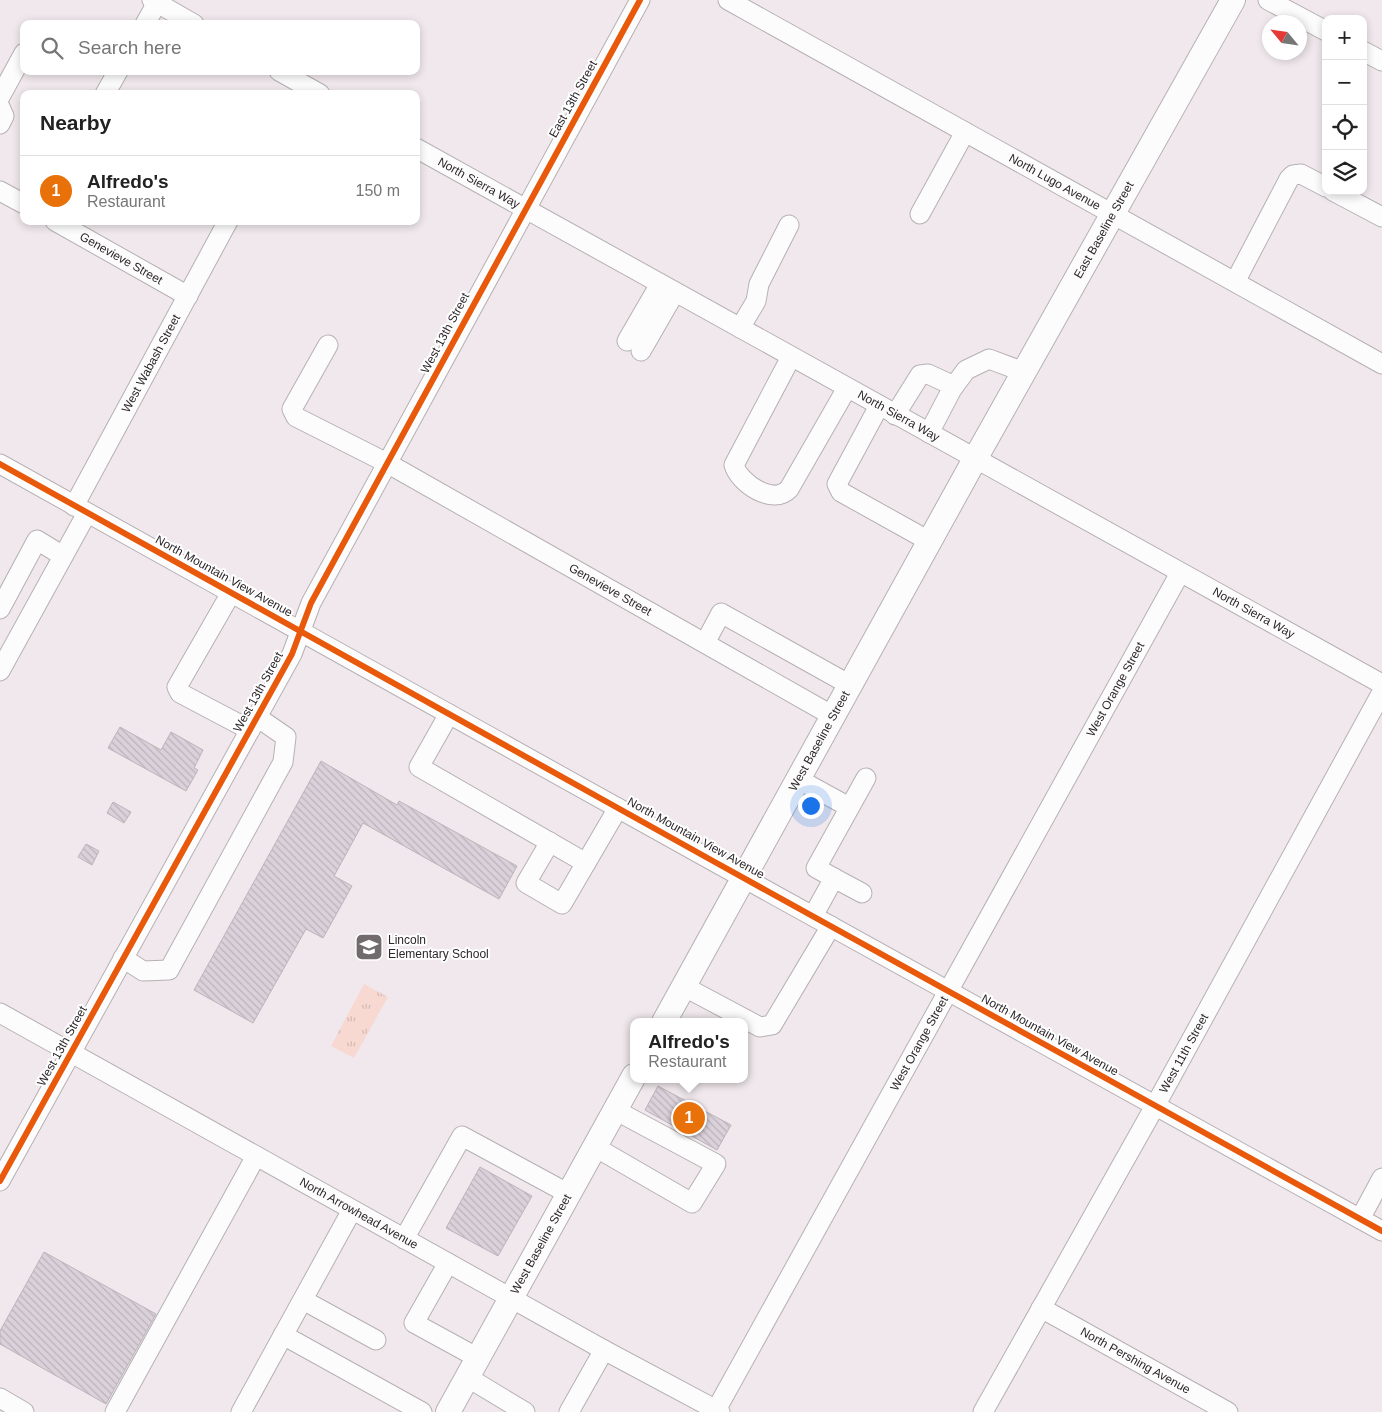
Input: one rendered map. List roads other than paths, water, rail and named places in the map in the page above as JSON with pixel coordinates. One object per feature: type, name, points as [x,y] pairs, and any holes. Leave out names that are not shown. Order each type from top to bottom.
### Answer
[{"type":"main road","name":"East Baseline Street","points":[[975,459],[1233,0]]},
{"type":"main road","name":"West Baseline Street","points":[[666,1018],[975,459]]},
{"type":"main road","name":"West Baseline Street","points":[[448,1412],[630,1083]]},
{"type":"street","name":"East 13th Street","points":[[525,209],[640,0]]},
{"type":"street","name":"North Lugo Avenue","points":[[728,0],[1382,364]]},
{"type":"street","points":[[1268,0],[1322,29]]},
{"type":"street","points":[[147,20],[154,1],[187,20]]},
{"type":"street","points":[[1367,53],[1382,61]]},
{"type":"street","points":[[0,97],[20,60]]},
{"type":"street","points":[[107,90],[116,75]]},
{"type":"street","points":[[284,75],[300,89]]},
{"type":"street","points":[[0,108],[4,116],[0,124]]},
{"type":"street","points":[[920,214],[965,132]]},
{"type":"street","name":"North Sierra Way","points":[[420,150],[1382,684]]},
{"type":"street","points":[[1234,282],[1288,179],[1293,175],[1301,174],[1322,185]]},
{"type":"street","points":[[0,191],[20,202]]},
{"type":"street","points":[[1341,195],[1382,217]]},
{"type":"street","name":"West 13th Street","points":[[0,1181],[5,1162],[71,1053],[292,654],[311,603],[525,209]]},
{"type":"street","name":"Genevieve Street","points":[[62,225],[188,296]]},
{"type":"street","name":"West Wabash Street","points":[[0,671],[6,644],[63,556],[81,509],[226,225]]},
{"type":"street","points":[[740,328],[756,301],[759,284],[789,225]]},
{"type":"street","points":[[634,346],[667,288]]},
{"type":"street","name":"Genevieve Street","points":[[328,345],[292,409],[296,417],[387,463],[833,716]]},
{"type":"street","points":[[791,357],[734,465],[741,478],[764,493],[780,496],[789,489],[846,388]]},
{"type":"street","points":[[929,434],[954,386],[966,370],[989,359],[1024,372]]},
{"type":"street","points":[[895,415],[920,375],[928,374],[954,386]]},
{"type":"street","points":[[879,406],[837,484],[841,492],[930,542]]},
{"type":"street","name":"North Mountain View Avenue","points":[[0,464],[1382,1231]]},
{"type":"street","points":[[0,609],[37,540],[63,556]]},
{"type":"street","name":"West Orange Street","points":[[718,1411],[1180,573]]},
{"type":"street","points":[[123,958],[143,971],[169,970],[283,762],[286,737],[180,693],[177,687],[231,593]]},
{"type":"street","points":[[705,643],[721,613],[850,685]]},
{"type":"street","name":"West 11th Street","points":[[983,1412],[1155,1106],[1382,692]]},
{"type":"street","points":[[449,714],[419,767],[586,863]]},
{"type":"street","points":[[862,893],[816,868],[866,778]]},
{"type":"street","points":[[798,779],[849,807]]},
{"type":"street","points":[[550,842],[526,883],[562,904],[618,808]]},
{"type":"street","points":[[813,916],[834,878]]},
{"type":"street","points":[[748,1021],[760,1027],[772,1025],[831,926]]},
{"type":"street","points":[[683,986],[743,1018]]},
{"type":"street","name":"North Arrowhead Avenue","points":[[0,1013],[604,1350],[718,1411]]},
{"type":"street","points":[[595,1147],[692,1203],[716,1164],[615,1110]]},
{"type":"street","points":[[404,1239],[462,1136],[569,1194]]},
{"type":"street","points":[[115,1412],[256,1156]]},
{"type":"street","points":[[1360,1219],[1382,1178]]},
{"type":"street","points":[[241,1412],[352,1210]]},
{"type":"street","points":[[448,1263],[414,1323],[472,1367],[525,1412]]},
{"type":"street","points":[[303,1300],[376,1340]]},
{"type":"street","name":"North Pershing Avenue","points":[[1040,1308],[1228,1412]]},
{"type":"street","points":[[283,1335],[422,1412]]},
{"type":"street","points":[[569,1412],[604,1350]]},
{"type":"street","points":[[0,1398],[24,1412]]},
{"type":"place","name":"Lincoln Elementary School","points":[[369,947]]},
{"type":"place","name":"Alfredo's","points":[[689,1118]]}]
